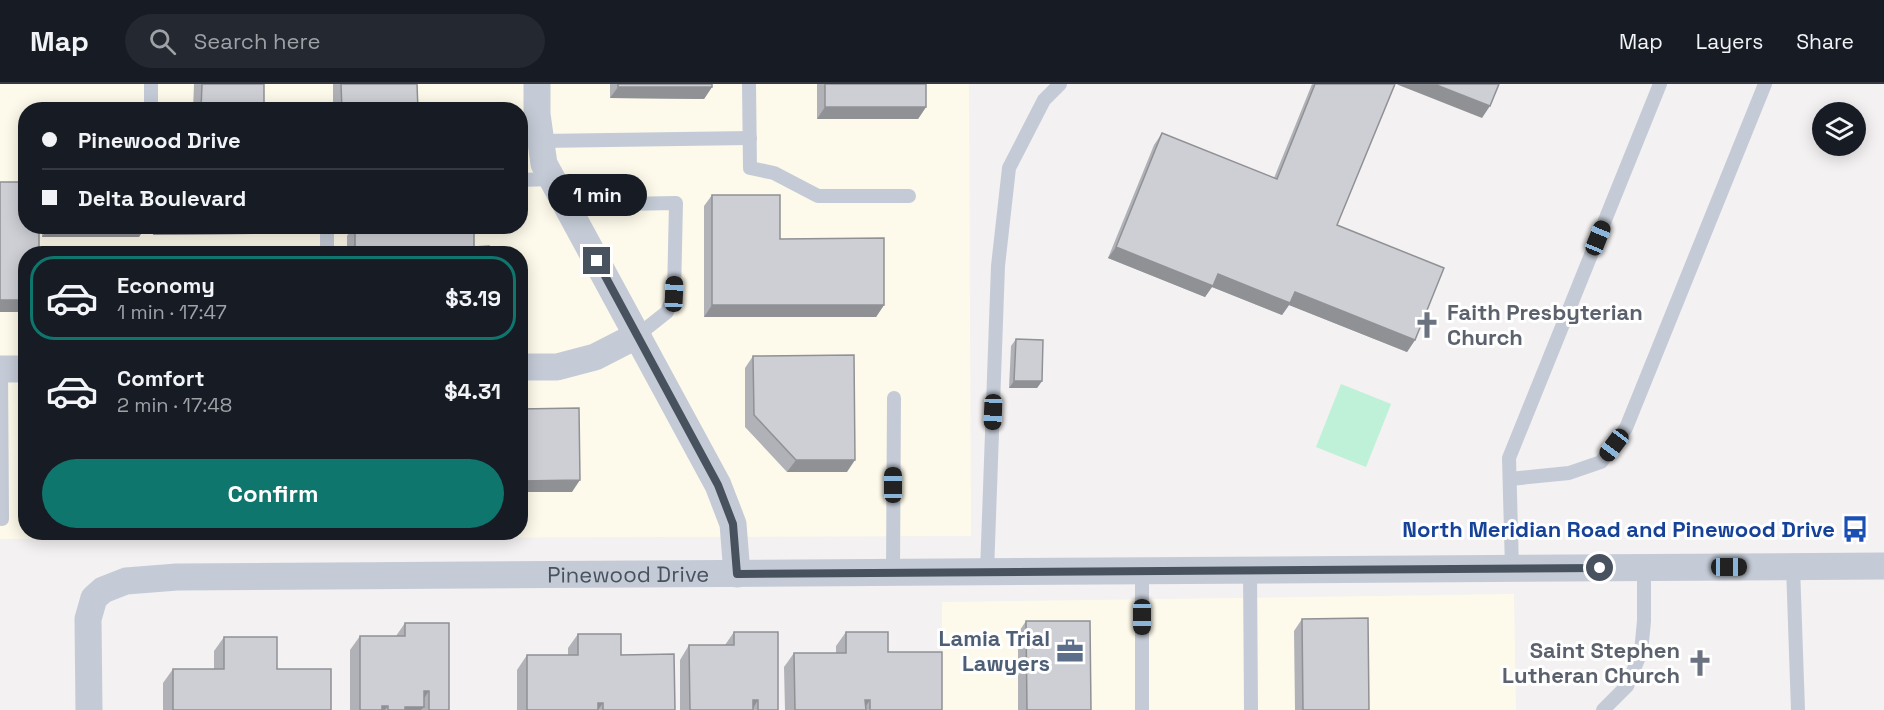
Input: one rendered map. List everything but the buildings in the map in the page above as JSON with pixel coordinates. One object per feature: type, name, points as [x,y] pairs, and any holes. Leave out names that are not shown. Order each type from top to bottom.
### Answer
[{"type":"street","points":[[537,84],[529,111],[540,141],[544,164],[718,485],[733,524],[737,574]]},
{"type":"street","points":[[528,367],[557,367],[595,357],[638,335]]},
{"type":"street","points":[[0,369],[18,369]]},
{"type":"street","name":"Pinewood Drive","points":[[89,710],[88,618],[94,598],[103,590],[126,581],[189,577],[1884,566]]},
{"type":"lane","points":[[151,84],[151,102]]},
{"type":"lane","points":[[749,84],[750,168],[774,173],[818,196],[909,196]]},
{"type":"lane","points":[[987,572],[998,266],[1009,168],[1044,100],[1060,84]]},
{"type":"lane","points":[[1512,568],[1509,459],[1660,84]]},
{"type":"lane","points":[[1510,479],[1569,473],[1601,462],[1626,428],[1765,84]]},
{"type":"lane","points":[[540,141],[750,138]]},
{"type":"lane","points":[[528,180],[552,179]]},
{"type":"lane","points":[[567,205],[676,203],[674,294],[667,312],[638,335]]},
{"type":"lane","points":[[0,369],[2,519]]},
{"type":"lane","points":[[893,572],[894,398]]},
{"type":"lane","points":[[1793,566],[1798,710]]},
{"type":"lane","points":[[1603,710],[1627,686],[1641,652],[1644,567]]},
{"type":"lane","points":[[1250,570],[1251,710]]},
{"type":"lane","points":[[1142,571],[1142,710]]},
{"type":"shaded area","points":[[0,84],[969,84],[971,536],[528,537],[528,246],[18,246],[18,539],[0,539]]},
{"type":"shaded area","points":[[1514,594],[1516,710],[942,710],[942,602]]},
{"type":"green space","points":[[1341,384],[1391,404],[1366,467],[1316,447]]},
{"type":"place","name":"Faith Presbyterian Church","points":[[1427,325]]},
{"type":"place","name":"North Meridian Road and Pinewood Drive","points":[[1855,529]]},
{"type":"place","name":"Lamia Trial Lawyers","points":[[1070,651]]},
{"type":"place","name":"Saint Stephen Lutheran Church","points":[[1700,663]]},
{"type":"route","points":[[597,261],[718,485],[733,524],[737,574],[1600,568]]}]
